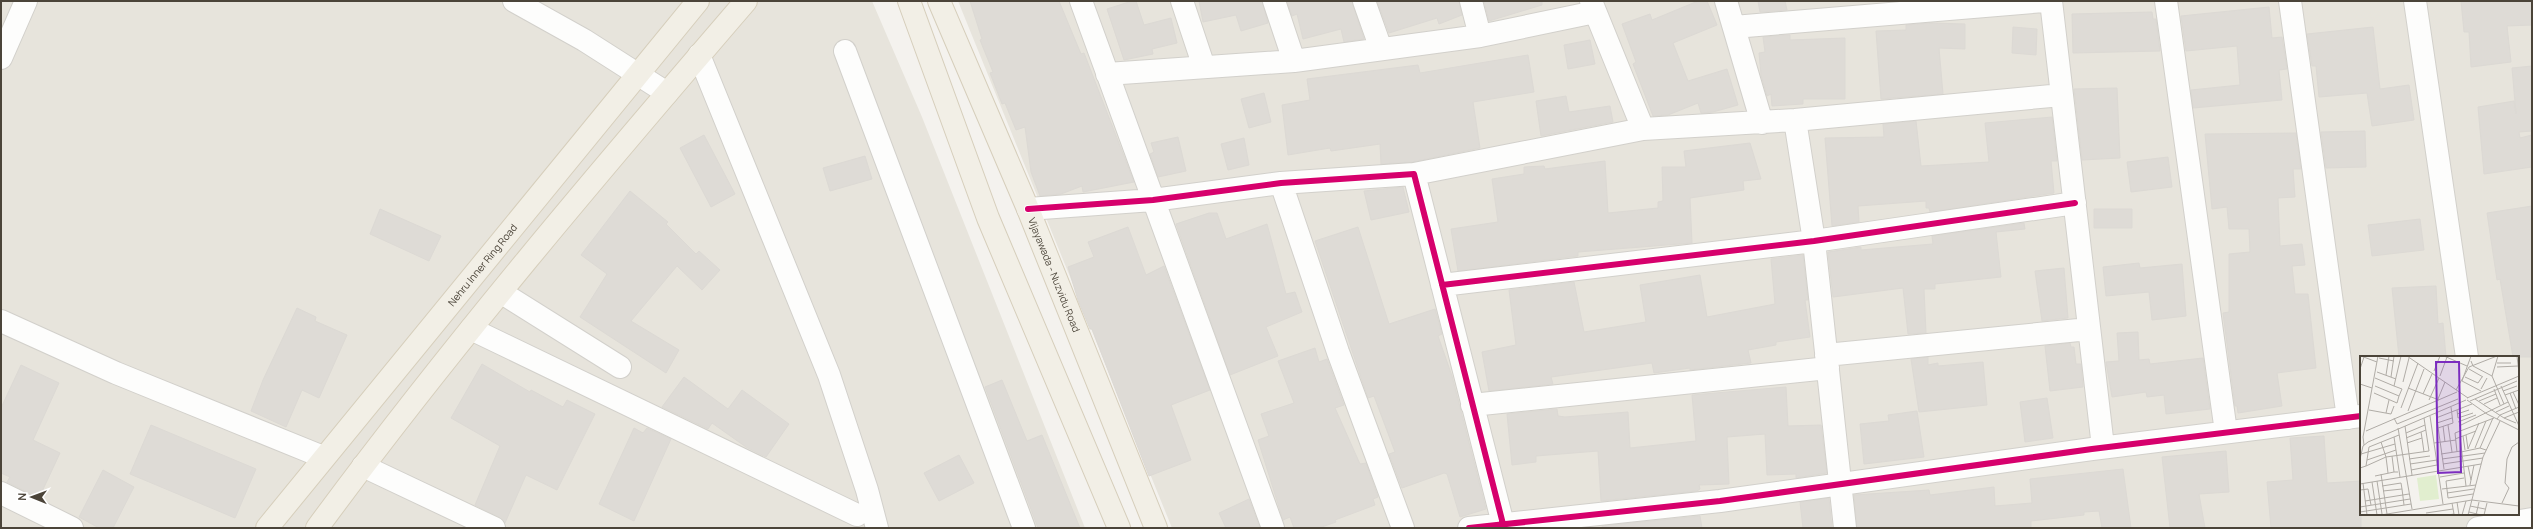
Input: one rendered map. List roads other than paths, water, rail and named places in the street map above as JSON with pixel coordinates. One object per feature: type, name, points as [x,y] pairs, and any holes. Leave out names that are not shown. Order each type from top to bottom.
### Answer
[{"type":"main road","name":"Nehru Inner Ring Road","points":[[267,528],[698,1]]},
{"type":"main road","points":[[317,528],[363,466],[471,329],[666,93],[746,1]]},
{"type":"main road","points":[[909,1],[988,218],[1119,528]]},
{"type":"main road","name":"Vijayawada - Nuzvidu Road","points":[[939,1],[1028,208],[1156,528]]},
{"type":"street","points":[[1,58],[26,1]]},
{"type":"street","points":[[514,1],[639,74],[666,93]]},
{"type":"street","points":[[1081,1],[1273,528]]},
{"type":"street","points":[[1182,1],[1204,67]]},
{"type":"street","points":[[1274,1],[1294,61]]},
{"type":"street","points":[[1364,1],[1381,49]]},
{"type":"street","points":[[1471,1],[1476,14],[1480,36]]},
{"type":"street","points":[[1726,1],[1762,122]]},
{"type":"street","points":[[1734,27],[2044,1]]},
{"type":"street","points":[[2051,1],[2103,447]]},
{"type":"street","points":[[2166,1],[2226,432]]},
{"type":"street","points":[[1469,528],[1720,501],[2103,447],[2355,417],[2290,1]]},
{"type":"street","points":[[2415,1],[2467,356]]},
{"type":"street","points":[[1107,74],[1294,61],[1480,36],[1593,7],[1643,129]]},
{"type":"street","points":[[846,51],[1024,528]]},
{"type":"street","points":[[699,55],[829,375],[867,490],[877,528]]},
{"type":"street","points":[[1028,208],[1153,200],[1281,183],[1414,174],[1643,129],[1795,120],[2062,95]]},
{"type":"street","points":[[1795,120],[1814,240],[1845,528]]},
{"type":"street","points":[[1414,174],[1503,524]]},
{"type":"street","points":[[1281,183],[1338,352],[1403,528]]},
{"type":"street","points":[[1442,285],[1814,240],[2075,203]]},
{"type":"street","points":[[502,293],[620,368]]},
{"type":"street","points":[[1,321],[116,373],[324,457]]},
{"type":"street","points":[[471,329],[854,522],[867,490]]},
{"type":"street","points":[[1472,404],[2089,329]]},
{"type":"street","points":[[363,466],[494,528]]},
{"type":"street","points":[[1,493],[72,528]]},
{"type":"street","points":[[2488,524],[2532,520]]}]
